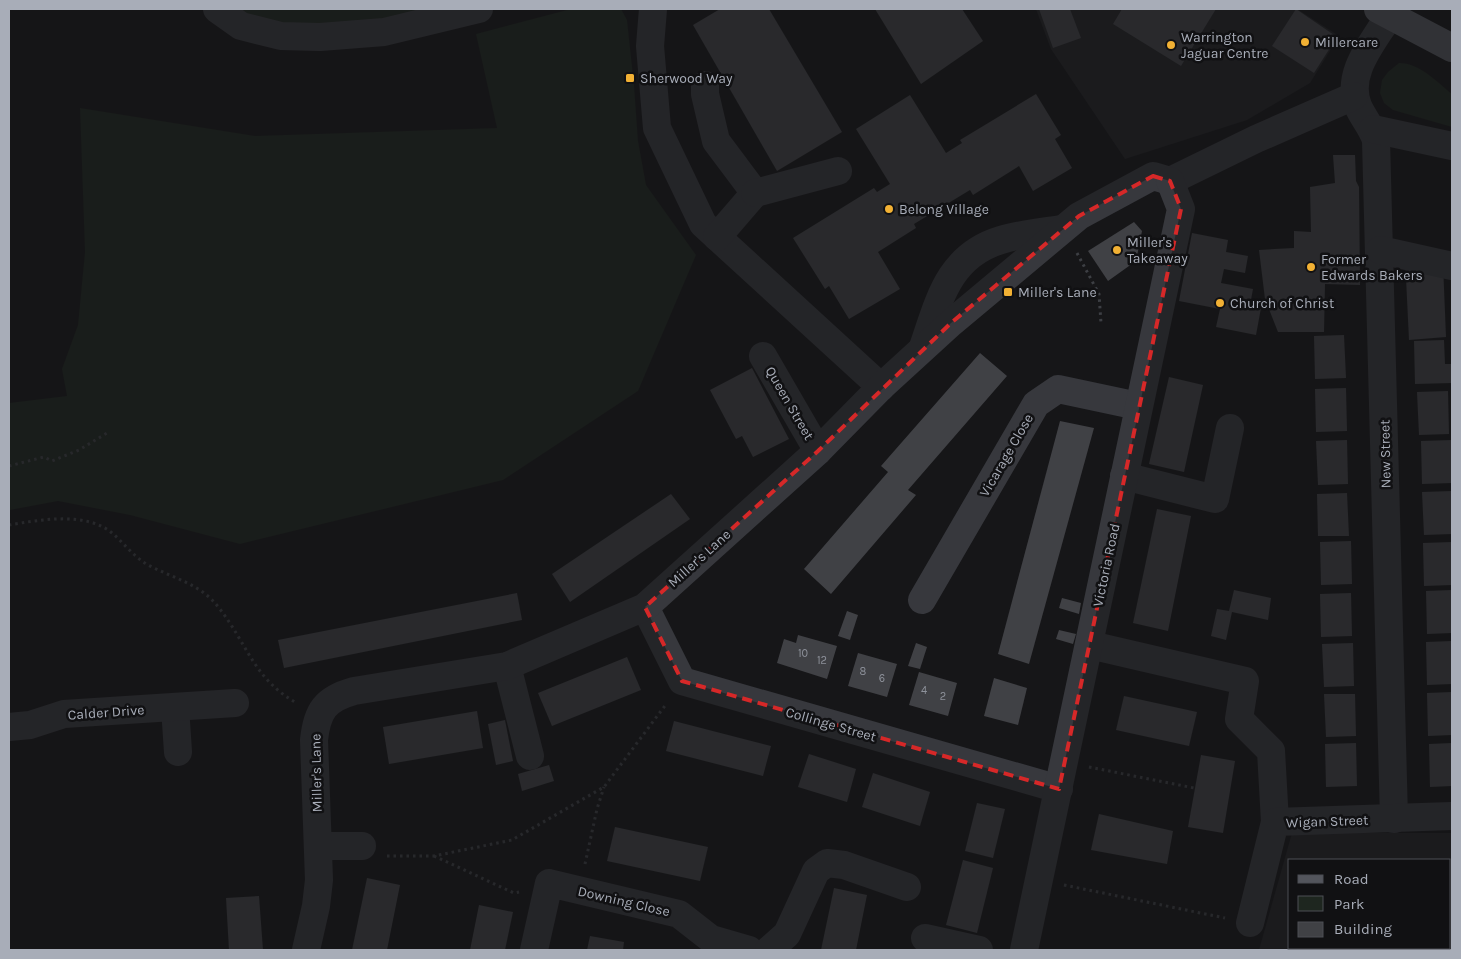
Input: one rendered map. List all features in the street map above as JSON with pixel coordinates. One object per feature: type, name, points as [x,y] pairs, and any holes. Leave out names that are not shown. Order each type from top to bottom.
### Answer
[{"type":"main road","points":[[1384,12],[1452,48]]},
{"type":"street","points":[[217,9],[241,26],[281,36],[320,37],[384,32],[479,9]]},
{"type":"street","points":[[653,9],[650,46],[657,128],[703,224],[881,387]]},
{"type":"street","points":[[1170,181],[1256,139],[1354,96],[1353,85],[1356,71],[1384,12]]},
{"type":"street","points":[[705,85],[705,94],[716,141],[754,193]]},
{"type":"street","name":"New Street","points":[[1354,96],[1362,115],[1373,129],[1376,140],[1394,819]]},
{"type":"street","points":[[1373,129],[1452,146]]},
{"type":"street","points":[[717,237],[754,193],[838,171]]},
{"type":"street","name":"Miller's Lane","points":[[306,950],[316,906],[319,880],[315,725],[319,714],[329,702],[343,694],[507,666],[645,607],[818,451],[881,387],[922,350],[1079,216],[1153,176],[1170,181]]},
{"type":"street","name":"Victoria Road","points":[[1024,950],[1090,645],[1138,406],[1182,209],[1170,181]]},
{"type":"street","points":[[922,350],[941,293],[955,269],[975,251],[1001,240],[1063,229]]},
{"type":"street","points":[[1380,250],[1452,266]]},
{"type":"street","name":"Queen Street","points":[[763,356],[818,451]]},
{"type":"street","name":"Vicarage Close","points":[[922,600],[1036,404],[1058,389],[1138,406]]},
{"type":"street","points":[[1124,476],[1214,499],[1230,428]]},
{"type":"street","points":[[645,607],[682,681]]},
{"type":"street","points":[[1090,645],[1245,681],[1239,719],[1270,751],[1275,822]]},
{"type":"street","points":[[507,666],[530,756]]},
{"type":"street","name":"Collinge Street","points":[[682,681],[1059,789]]},
{"type":"street","name":"Calder Drive","points":[[9,727],[30,725],[64,714],[235,704]]},
{"type":"street","points":[[175,707],[178,752]]},
{"type":"street","name":"Wigan Street","points":[[1250,923],[1275,822],[1452,816]]},
{"type":"street","points":[[318,846],[373,852]]},
{"type":"street","points":[[769,950],[786,934],[816,871],[827,863],[844,865],[907,887]]},
{"type":"street","points":[[534,950],[549,884]]},
{"type":"street","name":"Downing Close","points":[[549,884],[679,914],[711,939],[749,950]]},
{"type":"street","points":[[925,938],[979,950]]},
{"type":"path","points":[[1063,229],[1099,294],[1101,323]]},
{"type":"path","points":[[9,466],[44,457],[52,461],[79,450],[107,432]]},
{"type":"path","points":[[9,525],[50,518],[86,522],[99,525],[110,531],[141,561],[190,584],[210,598],[229,621],[252,661],[274,688],[282,695],[319,714]]},
{"type":"path","points":[[580,891],[596,809],[604,787],[682,681]]},
{"type":"path","points":[[1064,762],[1194,788]]},
{"type":"path","points":[[373,852],[434,856],[512,840],[604,787]]},
{"type":"path","points":[[434,856],[514,893],[549,884]]},
{"type":"path","points":[[1039,880],[1250,923]]},
{"type":"highlighted area","points":[[1153,176],[1170,181],[1181,209],[1059,789],[682,681],[645,607],[818,451],[951,323],[1079,216]]},
{"type":"shaded area","points":[[1036,9],[1297,9],[1339,36],[1310,83],[1247,120],[1125,159],[1051,49]]},
{"type":"shaded area","points":[[1292,833],[1452,833],[1452,950],[1259,950]]},
{"type":"green space","points":[[233,9],[445,9],[390,20],[325,26],[265,23]]},
{"type":"green space","points":[[571,9],[621,9],[627,20],[638,141],[646,185],[696,255],[638,391],[503,480],[240,544],[130,515],[58,501],[10,510],[9,512],[9,403],[67,396],[62,369],[78,325],[85,252],[80,108],[255,136],[497,128],[476,34]]},
{"type":"green space","points":[[1399,63],[1414,66],[1421,70],[1452,94],[1452,127],[1393,110],[1384,103],[1380,93],[1382,80]]},
{"type":"building","points":[[720,9],[769,9],[842,132],[777,171],[693,25]]},
{"type":"building","points":[[875,9],[962,9],[983,41],[921,84]]},
{"type":"building","points":[[1039,9],[1070,9],[1081,38],[1053,48]]},
{"type":"building","name":"Warrington Jaguar Centre","points":[[1122,9],[1216,9],[1181,66],[1113,24]]},
{"type":"building","name":"Millercare","points":[[1296,9],[1337,37],[1314,73],[1272,46]]},
{"type":"building","name":"Belong Village","points":[[1036,94],[1061,135],[1055,139],[1072,168],[1033,191],[1019,166],[973,195],[970,190],[914,224],[916,228],[878,252],[900,289],[849,319],[829,286],[825,289],[793,238],[874,188],[877,192],[890,184],[856,129],[910,95],[946,153],[962,143],[960,140]]},
{"type":"building","name":"Former Edwards Bakers","points":[[1333,155],[1355,155],[1356,181],[1359,187],[1360,285],[1325,284],[1324,332],[1278,332],[1265,299],[1259,250],[1294,248],[1294,231],[1311,232],[1310,187],[1335,183]]},
{"type":"building","points":[[1134,222],[1142,231],[1136,261],[1108,281],[1088,251]]},
{"type":"building","points":[[1192,233],[1228,240],[1226,252],[1248,256],[1245,273],[1224,269],[1221,283],[1253,289],[1250,305],[1261,308],[1256,335],[1216,327],[1220,309],[1179,301]]},
{"type":"building","points":[[1405,257],[1443,264],[1446,337],[1409,340]]},
{"type":"building","points":[[1344,335],[1346,378],[1315,379],[1314,336]]},
{"type":"building","points":[[1444,340],[1445,364],[1452,364],[1452,383],[1415,384],[1414,341]]},
{"type":"building","points":[[980,353],[1007,376],[908,490],[916,495],[831,594],[804,569],[888,472],[881,466]]},
{"type":"building","points":[[752,368],[789,439],[753,457],[742,436],[736,439],[710,390]]},
{"type":"building","points":[[1169,377],[1203,385],[1184,472],[1149,464]]},
{"type":"building","points":[[1346,388],[1347,431],[1316,432],[1315,389]]},
{"type":"building","points":[[1448,391],[1449,434],[1419,435],[1417,392]]},
{"type":"building","points":[[1060,421],[1094,428],[1029,664],[998,654]]},
{"type":"building","points":[[1347,440],[1348,484],[1318,485],[1316,441]]},
{"type":"building","points":[[1452,440],[1452,483],[1422,484],[1421,441]]},
{"type":"building","points":[[1452,491],[1452,534],[1424,535],[1422,492]]},
{"type":"building","points":[[1347,493],[1349,536],[1318,536],[1317,494]]},
{"type":"building","points":[[671,494],[690,519],[570,602],[552,574]]},
{"type":"building","points":[[1157,509],[1191,516],[1168,631],[1133,623]]},
{"type":"building","points":[[1351,541],[1352,584],[1321,585],[1320,542]]},
{"type":"building","points":[[1452,542],[1452,585],[1424,586],[1423,543]]},
{"type":"building","points":[[1234,590],[1271,598],[1268,620],[1232,612],[1226,640],[1211,636],[1217,609],[1229,611]]},
{"type":"building","points":[[1452,590],[1452,633],[1427,634],[1426,591]]},
{"type":"building","points":[[517,593],[522,620],[284,668],[278,640]]},
{"type":"building","points":[[1351,593],[1352,636],[1321,637],[1320,594]]},
{"type":"building","points":[[1062,598],[1081,603],[1079,614],[1059,608]]},
{"type":"building","points":[[847,611],[858,615],[850,640],[838,636]]},
{"type":"building","points":[[1059,630],[1076,634],[1073,644],[1056,639]]},
{"type":"building","points":[[798,635],[837,646],[827,679],[777,663],[784,639],[796,643]]},
{"type":"building","points":[[1452,641],[1452,684],[1427,685],[1426,642]]},
{"type":"building","points":[[916,643],[927,647],[920,669],[908,666]]},
{"type":"building","points":[[1353,643],[1354,686],[1324,687],[1322,644]]},
{"type":"building","points":[[858,653],[897,664],[887,697],[848,686]]},
{"type":"building","points":[[627,657],[641,690],[552,726],[538,693]]},
{"type":"building","points":[[919,672],[957,683],[948,716],[909,705]]},
{"type":"building","points":[[994,678],[1027,688],[1018,725],[984,716]]},
{"type":"building","points":[[1452,692],[1452,735],[1428,736],[1427,693]]},
{"type":"building","points":[[1324,694],[1355,694],[1356,736],[1326,737]]},
{"type":"building","points":[[1124,696],[1197,712],[1189,746],[1116,730]]},
{"type":"building","points":[[477,711],[483,748],[389,764],[383,727]]},
{"type":"building","points":[[505,720],[513,761],[496,765],[488,724]]},
{"type":"building","points":[[674,721],[771,746],[763,776],[666,751]]},
{"type":"building","points":[[1356,743],[1357,786],[1326,787],[1325,744]]},
{"type":"building","points":[[1452,743],[1452,786],[1430,787],[1429,744]]},
{"type":"building","points":[[809,754],[856,769],[847,802],[798,787]]},
{"type":"building","points":[[1201,755],[1235,761],[1223,833],[1188,827]]},
{"type":"building","points":[[549,765],[554,781],[522,791],[518,774]]},
{"type":"building","points":[[873,773],[930,792],[920,826],[862,807]]},
{"type":"building","points":[[977,803],[1005,809],[993,858],[965,851]]},
{"type":"building","points":[[1099,814],[1173,831],[1167,864],[1091,850]]},
{"type":"building","points":[[615,827],[708,847],[700,881],[607,861]]},
{"type":"building","points":[[963,860],[993,868],[977,933],[946,925]]},
{"type":"building","points":[[367,878],[400,885],[387,950],[352,950]]},
{"type":"building","points":[[834,888],[867,895],[856,950],[821,950]]},
{"type":"building","points":[[259,896],[263,950],[229,950],[226,898]]},
{"type":"building","points":[[479,905],[513,912],[505,950],[470,950]]},
{"type":"building","points":[[590,936],[624,942],[623,950],[587,950]]},
{"type":"place","name":"Millercare","points":[[1305,42]]},
{"type":"place","name":"Warrington Jaguar Centre","points":[[1171,45]]},
{"type":"place","name":"Sherwood Way","points":[[630,78]]},
{"type":"place","name":"Belong Village","points":[[889,209]]},
{"type":"place","name":"Miller's Takeaway","points":[[1117,250]]},
{"type":"place","name":"Former Edwards Bakers","points":[[1311,267]]},
{"type":"place","name":"Miller's Lane","points":[[1008,292]]},
{"type":"place","name":"Church of Christ","points":[[1220,303]]}]
